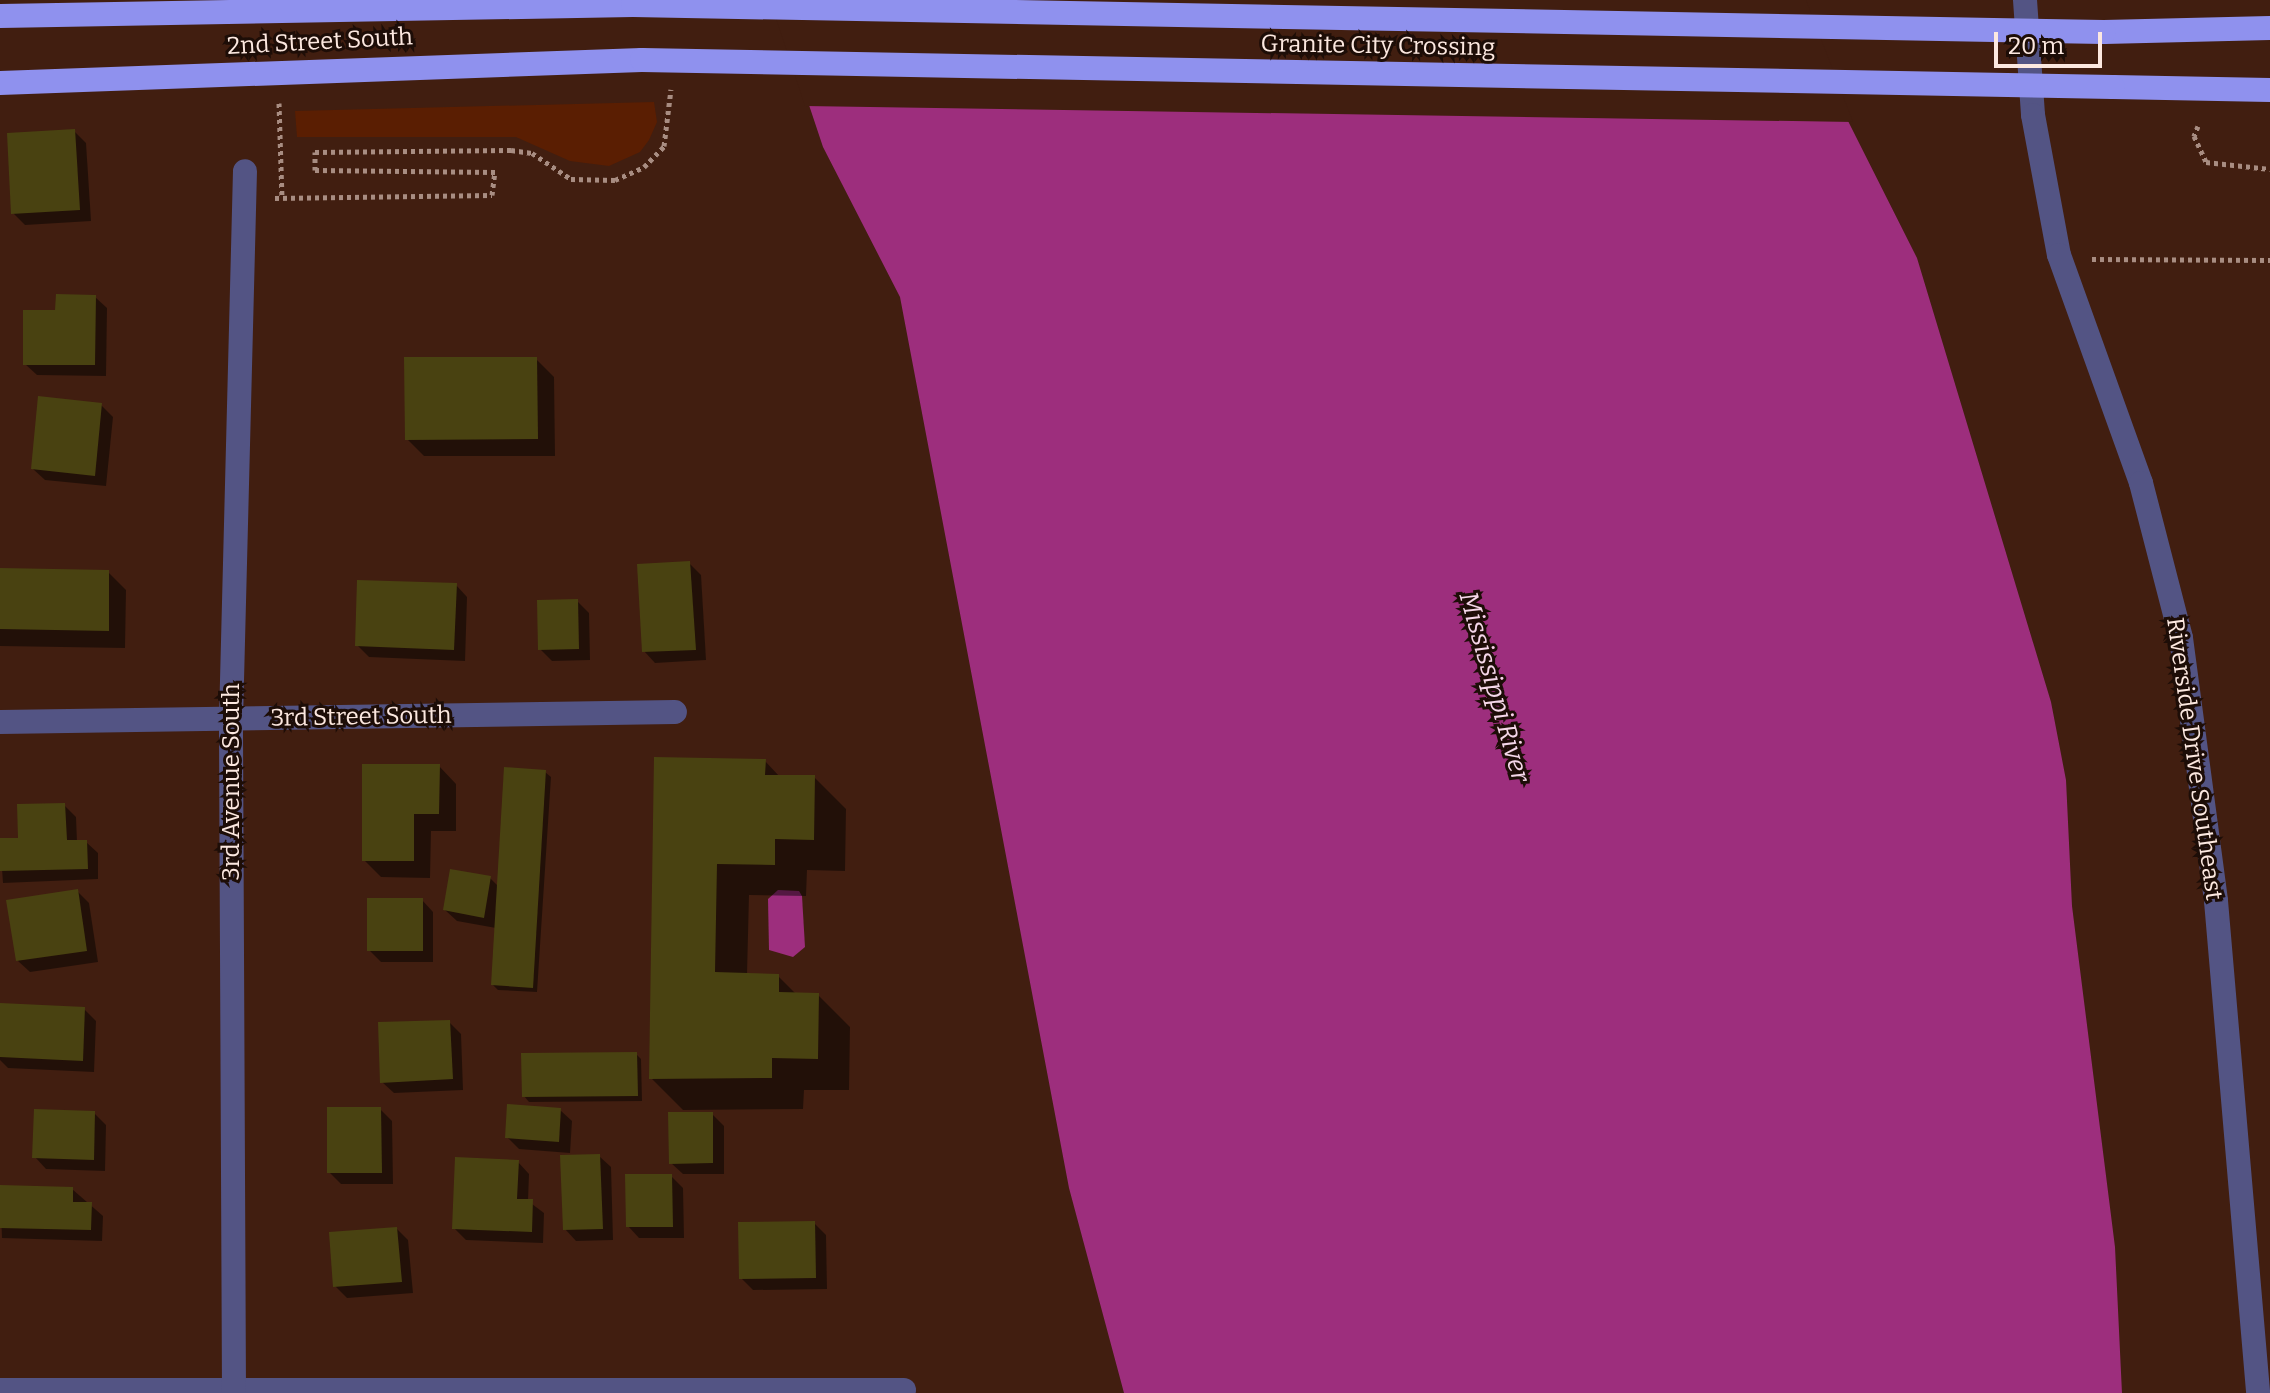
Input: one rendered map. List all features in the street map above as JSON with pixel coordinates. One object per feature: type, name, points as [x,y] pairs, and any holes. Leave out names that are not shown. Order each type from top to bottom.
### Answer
[{"type":"highway","name":"Granite City Crossing","points":[[0,16],[633,5],[2104,32],[2270,28]]},
{"type":"highway","name":"Granite City Crossing","points":[[642,60],[2270,90]]},
{"type":"highway","name":"2nd Street South","points":[[0,83],[642,60]]},
{"type":"street","name":"Riverside Drive Southeast","points":[[2025,0],[2033,115],[2059,255],[2141,483],[2181,638],[2216,901],[2258,1393]]},
{"type":"street","name":"3rd Avenue South","points":[[234,1392],[231,720],[245,171]]},
{"type":"street","name":"3rd Street South","points":[[0,722],[675,712]]},
{"type":"street","points":[[0,1390],[904,1390]]},
{"type":"path","points":[[279,103],[282,198],[492,195],[495,172],[315,170],[315,152],[511,150],[532,153],[571,179],[615,180],[644,167],[664,146],[671,121],[671,75]]},
{"type":"path","points":[[2198,126],[2194,136],[2206,162],[2270,169]]},
{"type":"path","points":[[2059,255],[2131,263],[2270,260]]},
{"type":"shaded area","points":[[654,102],[657,122],[649,140],[640,152],[609,166],[570,161],[516,137],[297,137],[295,111]]},
{"type":"water","name":"Mississippi River","points":[[774,0],[1847,119],[1917,258],[2051,702],[2066,780],[2072,906],[2115,1247],[2122,1393],[1124,1393],[1069,1188],[900,297],[823,147]]},
{"type":"water","points":[[778,890],[799,891],[802,896],[805,947],[793,957],[769,950],[768,899]]},
{"type":"pier","points":[[770,0],[1806,0],[1853,122],[805,106]]},
{"type":"building","points":[[75,129],[80,210],[11,214],[7,133]]},
{"type":"building","points":[[56,294],[96,295],[95,365],[23,365],[23,310],[55,310]]},
{"type":"building","points":[[404,357],[537,357],[538,439],[405,440]]},
{"type":"building","points":[[38,396],[102,403],[95,476],[31,469]]},
{"type":"building","points":[[690,561],[696,650],[642,652],[637,564]]},
{"type":"building","points":[[0,568],[109,570],[109,631],[0,629]]},
{"type":"building","points":[[357,580],[457,583],[454,650],[355,646]]},
{"type":"building","points":[[578,599],[579,649],[538,650],[537,600]]},
{"type":"building","points":[[654,757],[766,759],[765,775],[815,775],[814,840],[775,839],[775,865],[717,864],[715,972],[779,974],[779,992],[819,993],[818,1059],[772,1058],[772,1078],[649,1079]]},
{"type":"building","points":[[362,764],[440,764],[439,814],[414,814],[414,861],[362,861]]},
{"type":"building","points":[[504,767],[546,770],[533,988],[491,985]]},
{"type":"building","points":[[65,803],[67,840],[87,840],[88,869],[0,871],[0,838],[18,838],[17,804]]},
{"type":"building","points":[[450,869],[491,876],[484,918],[443,910]]},
{"type":"building","points":[[78,889],[87,951],[16,961],[6,900]]},
{"type":"building","points":[[367,898],[423,898],[423,951],[367,951]]},
{"type":"building","points":[[0,1003],[85,1007],[83,1061],[0,1057]]},
{"type":"building","points":[[450,1020],[453,1079],[380,1083],[378,1022]]},
{"type":"building","points":[[637,1052],[638,1096],[522,1097],[521,1053]]},
{"type":"building","points":[[507,1104],[561,1108],[559,1142],[505,1138]]},
{"type":"building","points":[[327,1107],[381,1107],[382,1173],[327,1173]]},
{"type":"building","points":[[34,1109],[95,1111],[94,1160],[32,1158]]},
{"type":"building","points":[[668,1112],[713,1112],[713,1163],[669,1164]]},
{"type":"building","points":[[600,1154],[603,1229],[563,1230],[560,1155]]},
{"type":"building","points":[[455,1157],[519,1160],[517,1199],[533,1199],[532,1232],[452,1229]]},
{"type":"building","points":[[625,1174],[672,1174],[673,1227],[626,1227]]},
{"type":"building","points":[[0,1185],[73,1187],[73,1202],[92,1202],[91,1230],[0,1228]]},
{"type":"building","points":[[815,1221],[816,1278],[739,1279],[738,1222]]},
{"type":"building","points":[[397,1227],[402,1282],[333,1287],[329,1232]]}]
